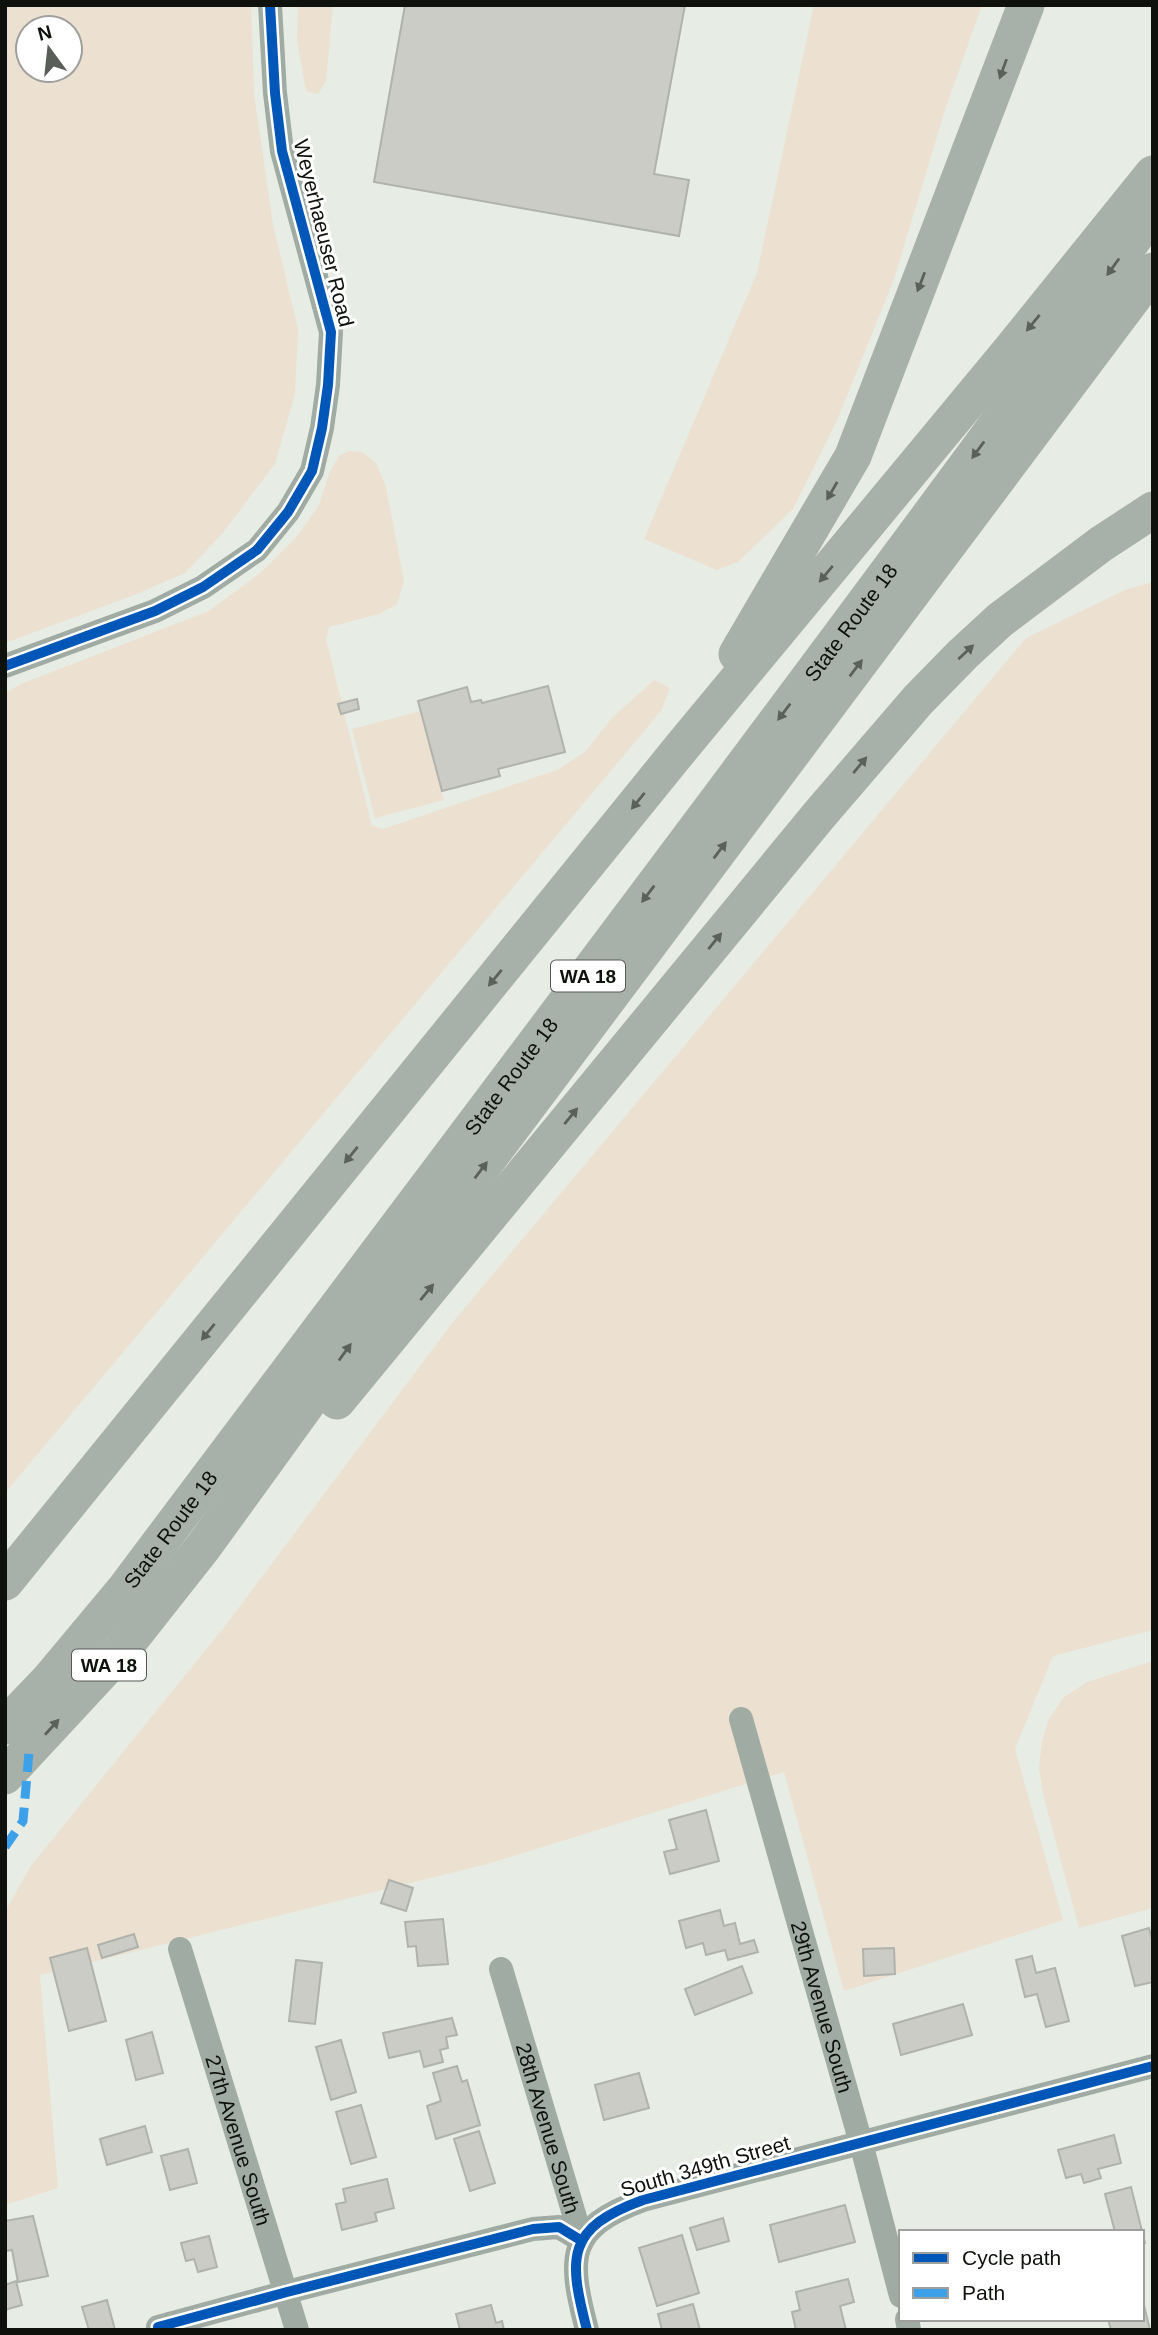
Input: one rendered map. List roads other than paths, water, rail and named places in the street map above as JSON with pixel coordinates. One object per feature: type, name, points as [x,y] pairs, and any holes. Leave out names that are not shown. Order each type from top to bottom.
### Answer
[{"type":"highway","points":[[681,748],[853,456],[1026,6]]},
{"type":"highway","points":[[5,1582],[681,748],[1153,174]]},
{"type":"highway","name":"State Route 18","points":[[5,1726],[49,1680],[134,1578],[611,944],[1153,212]]},
{"type":"highway","name":"State Route 18","points":[[5,1776],[122,1650],[204,1546],[377,1307],[1153,271]]},
{"type":"highway","points":[[204,1546],[342,1395],[820,814],[918,700],[1000,620],[1101,544],[1153,510]]},
{"type":"street","name":"Weyerhaeuser Road","points":[[5,666],[155,611],[203,587],[257,550],[288,512],[312,471],[328,386],[331,332],[282,152],[275,93],[270,5]]},
{"type":"street","name":"29th Avenue South","points":[[741,1719],[861,2143],[899,2288]]},
{"type":"street","name":"27th Avenue South","points":[[180,1950],[297,2330]]},
{"type":"street","name":"28th Avenue South","points":[[500,1969],[582,2241],[577,2258],[576,2279],[587,2330]]},
{"type":"street","name":"South 349th Street","points":[[582,2241],[600,2220],[643,2200],[1153,2066]]},
{"type":"street","points":[[158,2327],[540,2228],[559,2227],[582,2241]]}]
